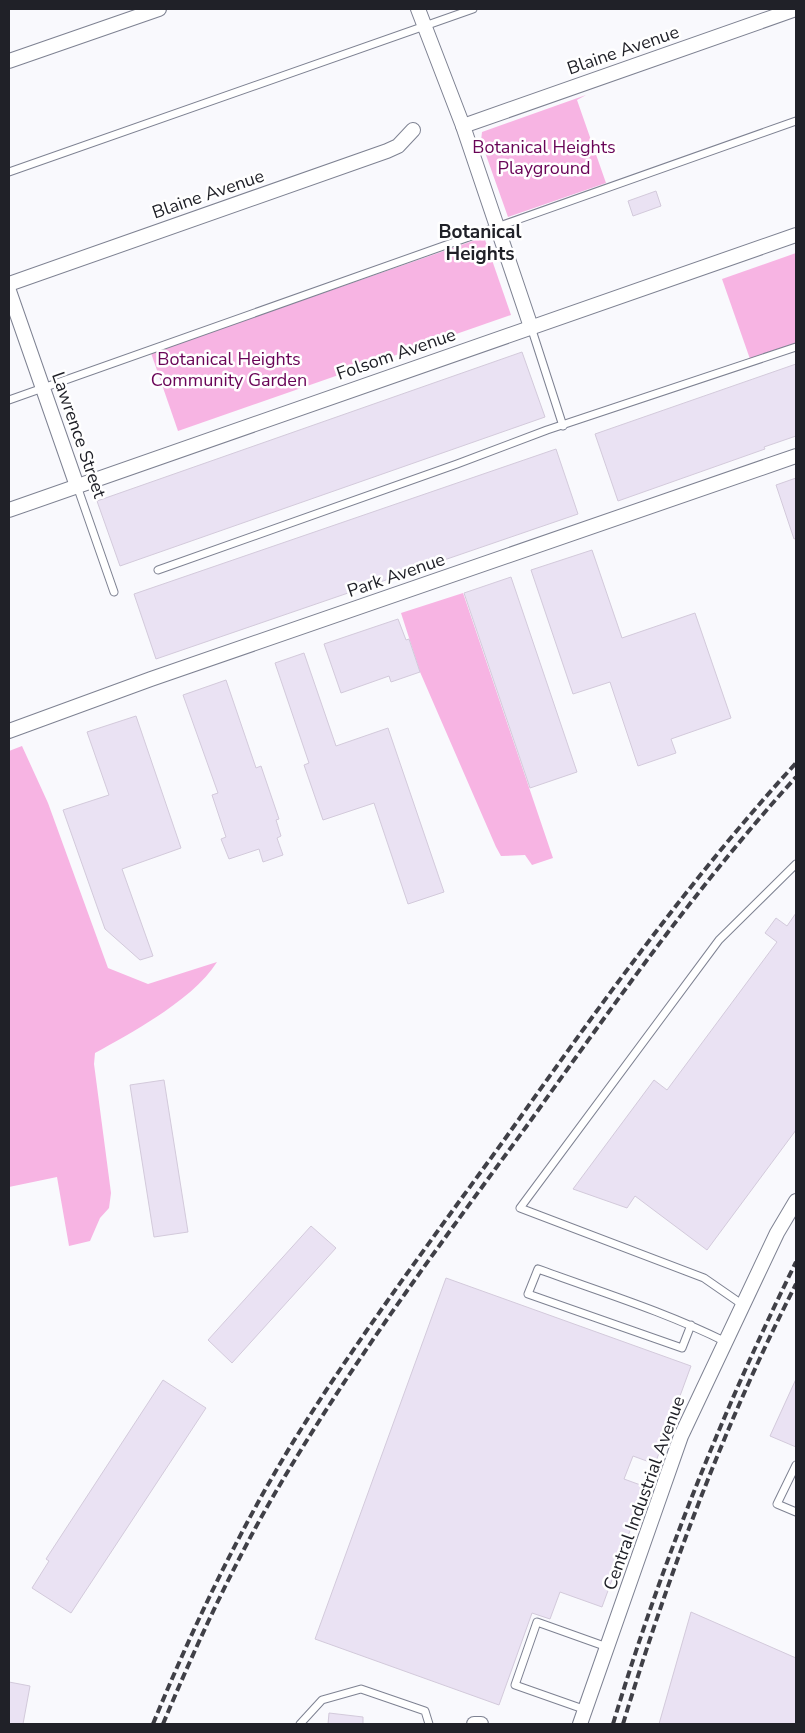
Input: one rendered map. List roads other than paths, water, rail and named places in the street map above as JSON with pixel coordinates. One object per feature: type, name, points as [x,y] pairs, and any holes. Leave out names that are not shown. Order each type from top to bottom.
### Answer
[{"type":"street","points":[[9,61],[159,9]]},
{"type":"street","points":[[418,9],[463,126],[531,327]]},
{"type":"street","name":"Blaine Avenue","points":[[463,126],[796,9]]},
{"type":"street","name":"Blaine Avenue","points":[[9,284],[387,152],[398,146],[413,130]]},
{"type":"street","name":"Folsom Avenue","points":[[9,510],[796,234]]},
{"type":"street","name":"Lawrence Street","points":[[9,291],[77,486]]},
{"type":"street","name":"Park Avenue","points":[[9,731],[151,679],[796,456]]},
{"type":"street","name":"Central Industrial Avenue","points":[[580,1724],[681,1436],[777,1234],[796,1201]]},
{"type":"street","points":[[474,1724],[481,1724]]},
{"type":"lane","points":[[9,172],[473,9]]},
{"type":"lane","points":[[9,400],[796,121]]},
{"type":"lane","points":[[531,327],[563,426]]},
{"type":"lane","points":[[158,570],[563,426],[796,347]]},
{"type":"lane","name":"Lawrence Street","points":[[77,486],[114,592]]},
{"type":"lane","points":[[743,1305],[704,1278],[520,1208],[719,940],[796,864]]},
{"type":"lane","points":[[691,1325],[682,1348],[528,1294],[538,1269],[691,1325],[726,1342]]},
{"type":"lane","points":[[796,1465],[777,1504],[796,1512]]},
{"type":"lane","points":[[586,1710],[515,1685],[537,1622],[607,1648]]},
{"type":"lane","points":[[300,1724],[322,1700],[361,1690],[425,1711],[429,1724]]},
{"type":"railway","points":[[153,1724],[183,1653],[234,1548],[270,1480],[341,1368],[423,1251],[646,945],[719,852],[796,763]]},
{"type":"railway","points":[[163,1724],[212,1614],[267,1507],[327,1409],[391,1313],[656,948],[724,861],[796,777]]},
{"type":"railway","points":[[613,1724],[672,1547],[718,1432],[796,1262]]},
{"type":"railway","points":[[623,1724],[659,1611],[700,1500],[745,1391],[796,1284]]},
{"type":"district","name":"Botanical Heights","points":[[480,242]]},
{"type":"park label","name":"Botanical Heights Playground","points":[[544,157]]},
{"type":"park label","name":"Botanical Heights Community Garden","points":[[229,369]]}]
